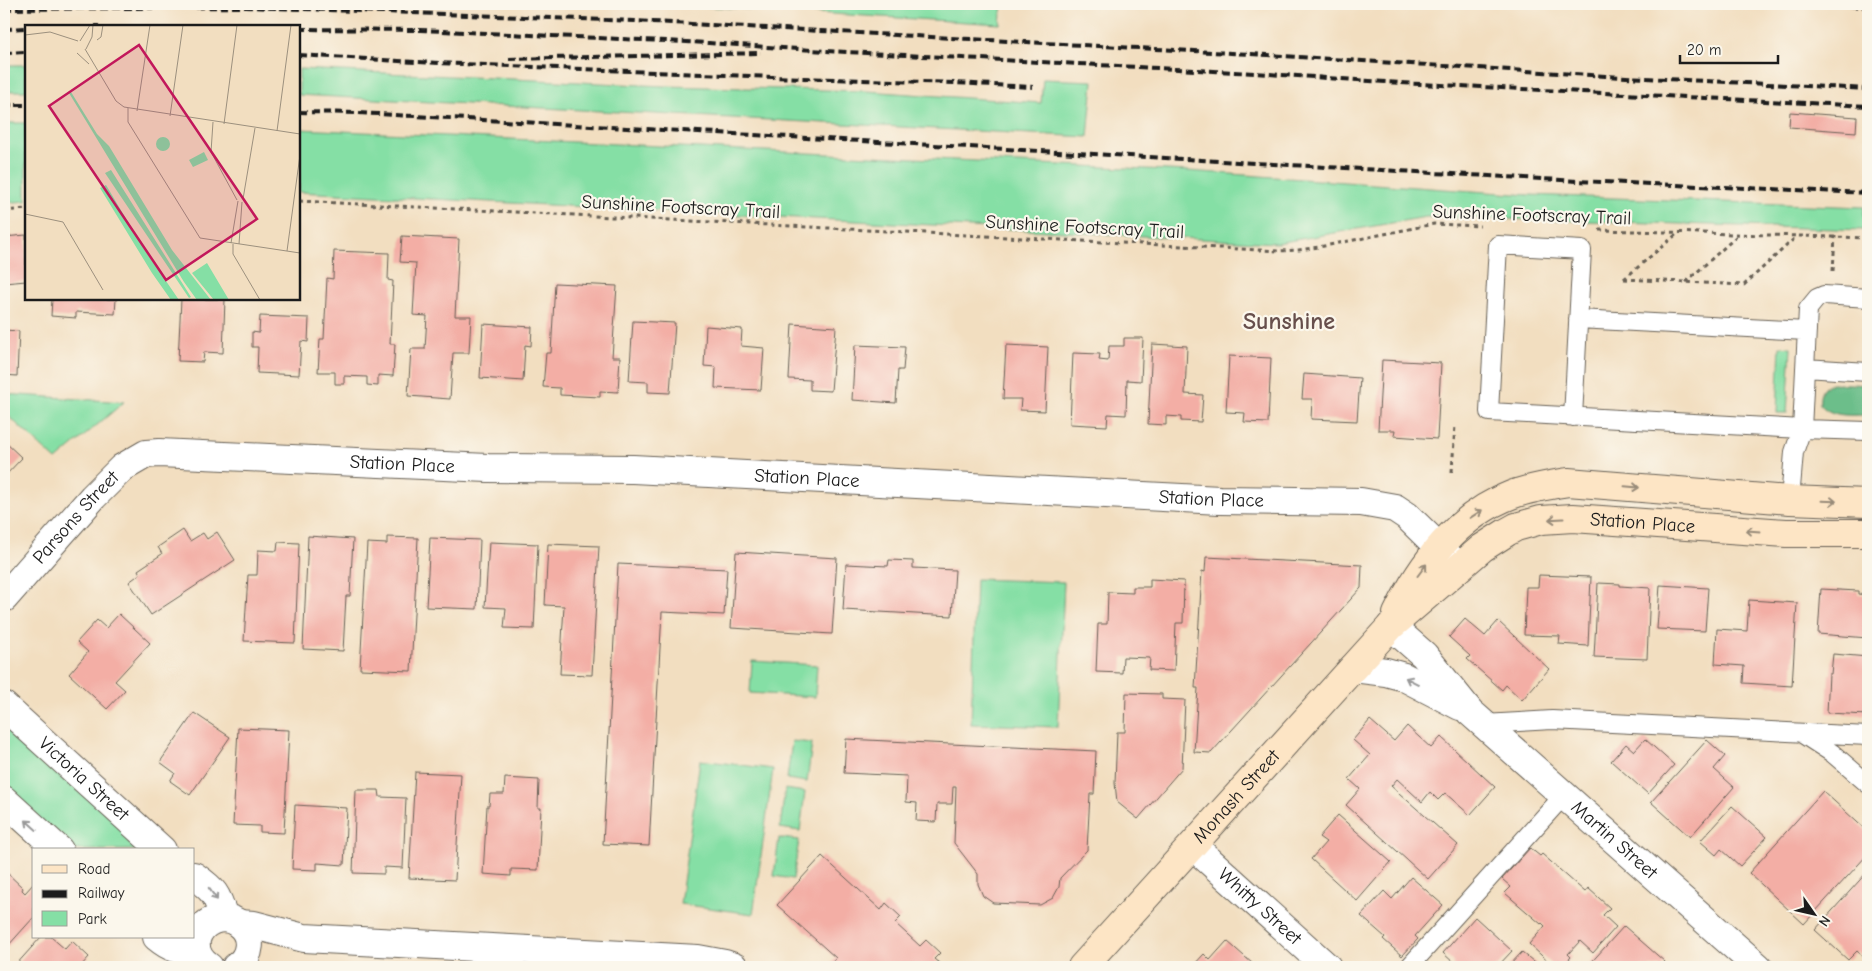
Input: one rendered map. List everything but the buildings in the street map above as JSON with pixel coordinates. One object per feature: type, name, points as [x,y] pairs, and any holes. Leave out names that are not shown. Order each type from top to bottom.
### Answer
[{"type":"main road","name":"Station Place","points":[[1440,546],[1464,522],[1495,503],[1512,495],[1568,482],[1790,500],[1868,503]]},
{"type":"main road","points":[[1786,533],[1790,500]]},
{"type":"main road","name":"Station Place","points":[[1459,567],[1482,548],[1507,532],[1516,527],[1541,520],[1573,518],[1786,533],[1868,533]]},
{"type":"main road","name":"Monash Street","points":[[1391,626],[1411,585],[1440,546]]},
{"type":"main road","name":"Monash Street","points":[[1082,967],[1391,626],[1459,567]]},
{"type":"street","name":"Station Place","points":[[159,453],[488,468],[633,469],[1220,500],[1360,502],[1381,504],[1395,508],[1407,516],[1440,546],[1459,567]]},
{"type":"street","name":"Parsons Street","points":[[4,598],[93,497],[122,468],[146,454],[159,453]]},
{"type":"street","name":"Martin Street","points":[[1391,626],[1424,655],[1477,718],[1758,967]]},
{"type":"street","name":"Martin Street","points":[[1353,668],[1386,672],[1404,678],[1477,718]]},
{"type":"street","name":"Victoria Street","points":[[4,706],[160,848]]},
{"type":"street","points":[[4,800],[57,848]]},
{"type":"street","name":"Whitty Street","points":[[1193,846],[1327,967]]},
{"type":"street","points":[[195,877],[208,886],[216,895],[231,921],[247,935],[249,942],[241,961]]},
{"type":"street","points":[[157,938],[172,948],[202,958],[199,933],[203,926],[216,919],[254,925],[304,938],[698,959],[734,967]]},
{"type":"street","points":[[241,961],[304,938]]},
{"type":"lane","points":[[1573,417],[1582,250],[1498,245],[1489,412],[1573,417],[1802,429],[1868,431]]},
{"type":"lane","points":[[1790,500],[1794,452],[1802,429],[1808,309],[1812,302],[1824,295],[1868,298]]},
{"type":"lane","points":[[1578,319],[1807,331]]},
{"type":"lane","points":[[1805,368],[1868,372]]},
{"type":"lane","points":[[1477,718],[1868,736]]},
{"type":"lane","points":[[1801,733],[1832,753],[1868,784]]},
{"type":"lane","points":[[1409,967],[1565,794]]},
{"type":"path","name":"Sunshine Footscray Trail","points":[[300,202],[1279,251],[1319,247],[1434,224],[1483,226]]},
{"type":"path","points":[[4,211],[25,209]]},
{"type":"path","name":"Sunshine Footscray Trail","points":[[1590,230],[1868,238]]},
{"type":"path","points":[[1678,233],[1624,279],[1744,285],[1797,236]]},
{"type":"path","points":[[1685,282],[1738,235]]},
{"type":"path","points":[[1832,296],[1835,236]]},
{"type":"path","points":[[1452,472],[1455,426]]},
{"type":"green space","points":[[663,4],[1002,4],[1000,24]]},
{"type":"green space","points":[[4,65],[25,65],[25,91],[4,91]]},
{"type":"green space","points":[[300,69],[664,86],[866,91],[1041,103],[1043,79],[1093,81],[1088,137],[300,95]]},
{"type":"green space","points":[[4,123],[25,123],[25,201],[4,203]]},
{"type":"green space","points":[[300,129],[1188,171],[1529,195],[1864,207],[1864,230],[1426,217],[1277,243],[300,192]]},
{"type":"green space","points":[[1780,346],[1791,347],[1787,413],[1777,413]]},
{"type":"green space","points":[[1832,383],[1868,385],[1868,415],[1836,414],[1820,404],[1821,394],[1826,386]]},
{"type":"green space","points":[[4,394],[124,402],[56,460],[4,412]]},
{"type":"green space","points":[[976,579],[1064,582],[1058,727],[971,724]]},
{"type":"green space","points":[[752,661],[817,665],[815,697],[750,693]]},
{"type":"green space","points":[[4,721],[146,848],[69,848],[4,790]]},
{"type":"green space","points":[[792,741],[812,743],[807,782],[787,779]]},
{"type":"green space","points":[[700,760],[773,769],[753,914],[680,904]]},
{"type":"green space","points":[[785,789],[805,792],[800,831],[780,828]]},
{"type":"green space","points":[[779,838],[799,840],[793,879],[774,876]]},
{"type":"railway","points":[[1814,4],[1868,7]]},
{"type":"railway","points":[[4,9],[246,7],[635,21],[1268,55],[1605,76],[1868,89]]},
{"type":"railway","points":[[4,29],[25,28]]},
{"type":"railway","points":[[300,29],[420,30],[709,43],[827,51],[1254,73],[1400,83],[1868,106]]},
{"type":"railway","points":[[4,53],[25,52]]},
{"type":"railway","points":[[509,59],[761,53]]},
{"type":"railway","points":[[300,55],[416,62],[1033,87]]},
{"type":"railway","points":[[4,105],[25,105]]},
{"type":"railway","points":[[300,112],[359,113],[1578,181],[1868,193]]},
{"type":"district","name":"Sunshine","points":[[1289,321]]}]
